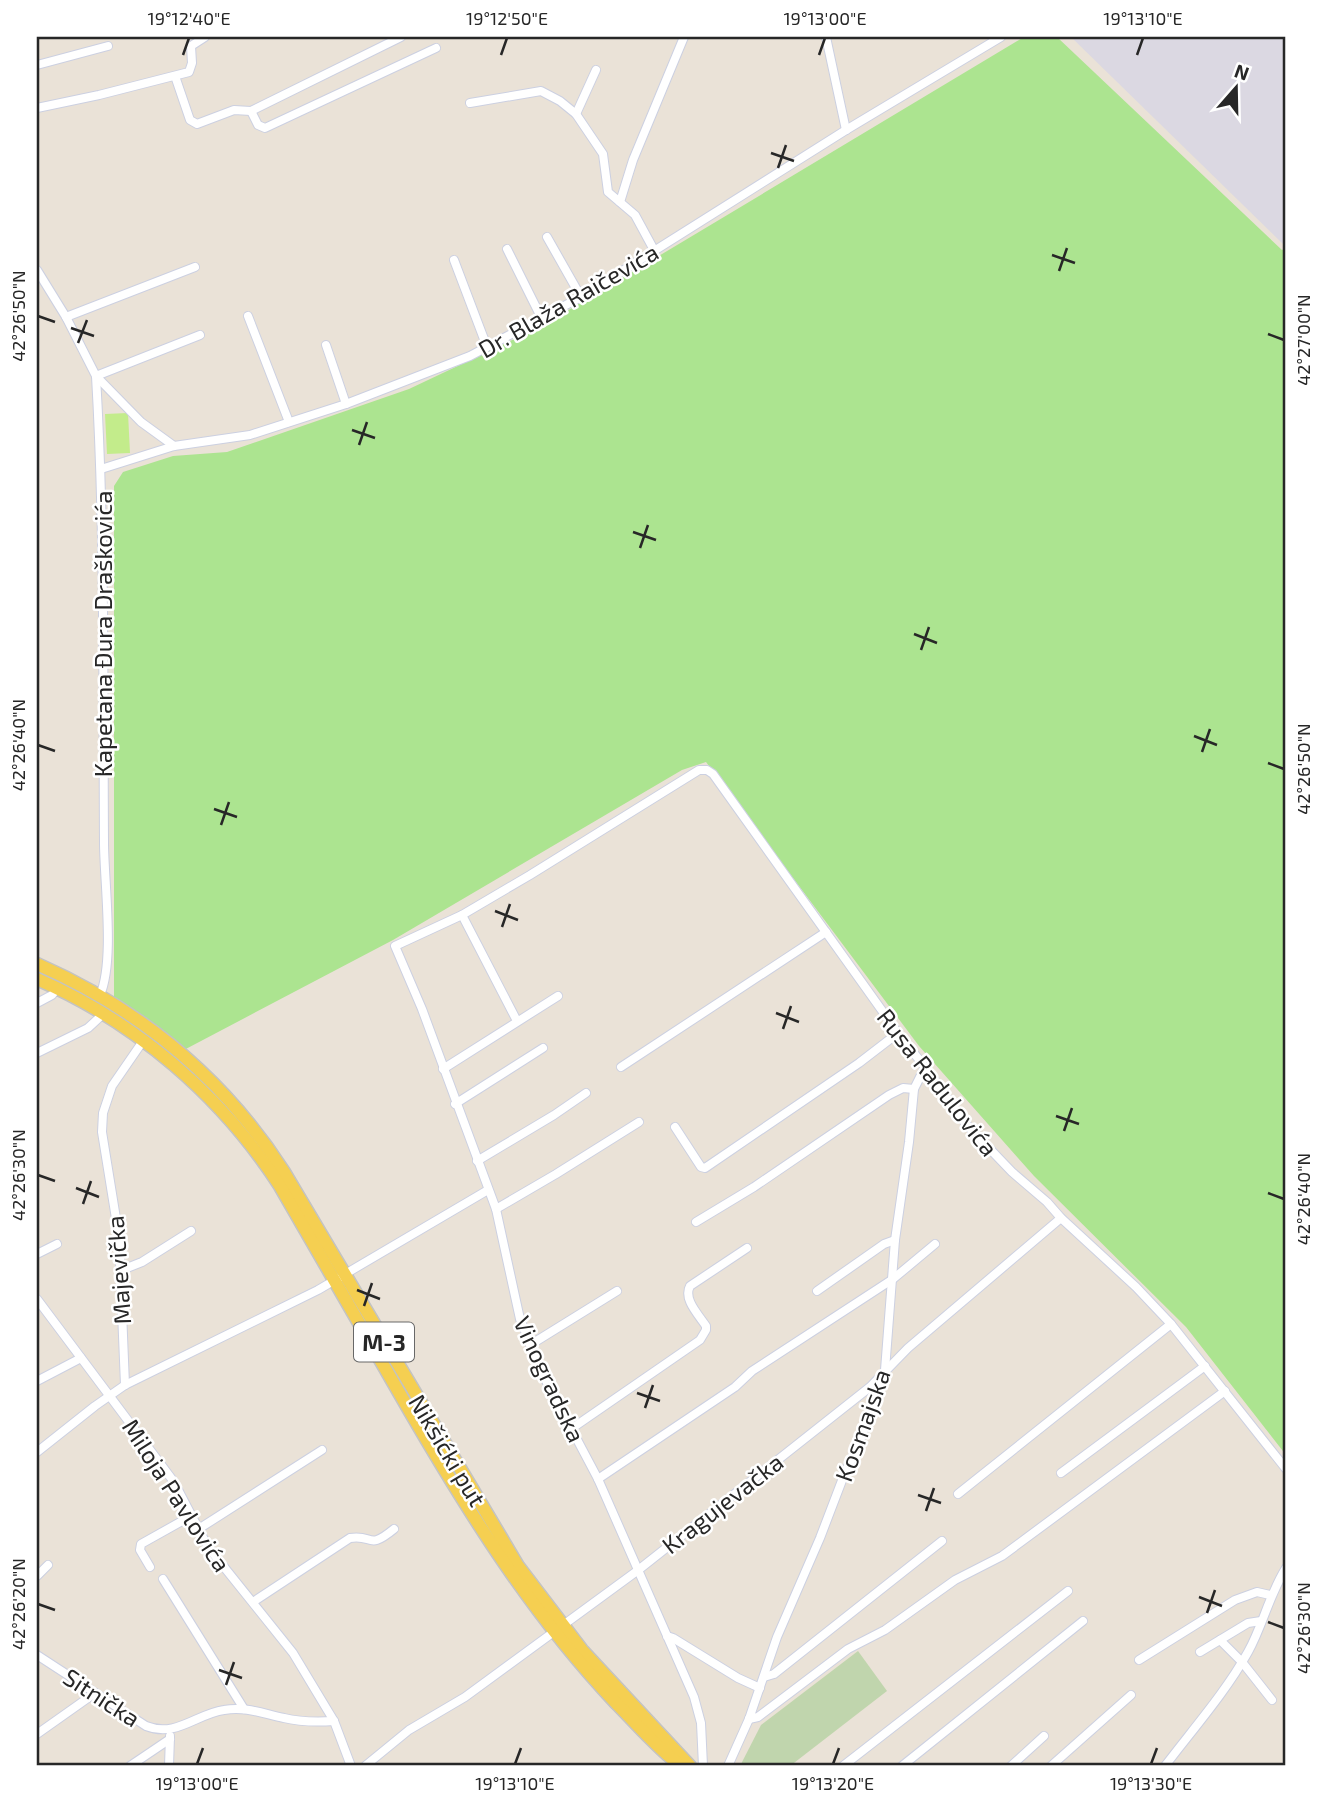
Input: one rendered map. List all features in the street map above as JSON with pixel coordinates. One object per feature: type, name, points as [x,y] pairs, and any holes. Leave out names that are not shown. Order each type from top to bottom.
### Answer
[{"type":"main road","name":"Nikšićki put","points":[[37,964],[100,995],[162,1036],[231,1101],[284,1172],[340,1279],[559,1630],[690,1766]]},
{"type":"main road","points":[[37,979],[103,1015],[143,1041],[202,1091],[255,1152],[280,1186],[340,1279]]},
{"type":"main road","points":[[559,1630],[607,1692],[681,1766]]},
{"type":"street","points":[[37,108],[189,72],[192,68],[191,46],[205,37]]},
{"type":"street","points":[[179,75],[190,120],[197,124],[234,110],[251,111],[401,37]]},
{"type":"street","points":[[620,202],[633,160],[684,37]]},
{"type":"street","points":[[826,37],[846,130]]},
{"type":"street","name":"Dr. Blaža Raičevića","points":[[102,469],[174,446],[241,437],[346,404],[487,347],[580,297],[996,38]]},
{"type":"street","points":[[37,65],[108,46]]},
{"type":"street","points":[[251,111],[258,125],[265,128],[436,48]]},
{"type":"street","points":[[576,114],[596,70]]},
{"type":"street","points":[[470,103],[541,91],[560,101],[576,114],[604,157],[607,189],[640,221],[654,250]]},
{"type":"street","points":[[547,237],[580,297]]},
{"type":"street","points":[[507,249],[542,319]]},
{"type":"street","points":[[454,260],[487,347]]},
{"type":"street","points":[[66,317],[195,267]]},
{"type":"street","points":[[37,270],[66,317],[96,376],[141,422],[174,446]]},
{"type":"street","points":[[248,316],[289,422]]},
{"type":"street","points":[[96,376],[200,335]]},
{"type":"street","points":[[326,345],[346,404]]},
{"type":"street","name":"Kapetana Đura Draškovića","points":[[96,376],[102,469],[104,858],[108,961],[100,995]]},
{"type":"street","name":"Rusa Radulovića","points":[[462,915],[530,876],[699,769],[713,774],[965,1123],[1012,1172],[1136,1287],[1171,1324],[1286,1469]]},
{"type":"street","points":[[462,915],[517,1021]]},
{"type":"street","name":"Vinogradska","points":[[462,915],[395,946],[496,1209],[512,1290],[530,1345],[598,1479],[694,1697],[701,1723],[704,1766]]},
{"type":"street","points":[[621,1067],[826,932]]},
{"type":"street","points":[[37,1003],[57,989]]},
{"type":"street","points":[[443,1069],[558,996]]},
{"type":"street","points":[[37,1053],[88,1028],[103,1015]]},
{"type":"street","points":[[675,1127],[701,1167],[705,1168],[859,1063],[898,1033]]},
{"type":"street","name":"Majevička","points":[[125,1385],[120,1237],[102,1132],[103,1113],[111,1086],[143,1041]]},
{"type":"street","points":[[456,1104],[543,1048]]},
{"type":"street","name":"Kosmajska","points":[[728,1766],[750,1719],[777,1637],[820,1538],[838,1487],[858,1446],[886,1370],[895,1240],[914,1089],[925,1068]]},
{"type":"street","points":[[696,1222],[754,1187],[889,1095],[903,1088],[914,1089]]},
{"type":"street","points":[[477,1161],[586,1093]]},
{"type":"street","points":[[496,1209],[639,1122]]},
{"type":"street","points":[[37,1452],[125,1385],[340,1279],[488,1190]]},
{"type":"street","name":"Kragujevačka","points":[[365,1766],[409,1730],[465,1697],[637,1571],[870,1387],[908,1348],[1061,1218]]},
{"type":"street","points":[[122,1270],[142,1262],[191,1231]]},
{"type":"street","points":[[817,1291],[886,1242],[895,1240]]},
{"type":"street","points":[[37,1254],[57,1244]]},
{"type":"street","points":[[598,1479],[735,1387],[752,1371],[893,1279],[935,1244]]},
{"type":"street","points":[[571,1429],[700,1340],[706,1326],[688,1297],[687,1290],[747,1248]]},
{"type":"street","points":[[530,1345],[617,1291]]},
{"type":"street","name":"Miloja Pavlovića","points":[[37,1299],[174,1482],[208,1547],[293,1653],[334,1721],[351,1766]]},
{"type":"street","points":[[958,1494],[1171,1324]]},
{"type":"street","points":[[37,1381],[81,1358]]},
{"type":"street","points":[[1060,1474],[1205,1366]]},
{"type":"street","points":[[750,1719],[758,1717],[848,1649],[885,1630],[955,1580],[1002,1556],[1225,1391]]},
{"type":"street","points":[[197,1530],[322,1450]]},
{"type":"street","points":[[150,1567],[140,1550],[141,1544],[191,1516]]},
{"type":"street","points":[[253,1602],[350,1538],[380,1541],[394,1529]]},
{"type":"street","points":[[764,1677],[774,1674],[942,1541]]},
{"type":"street","points":[[37,1576],[48,1565]]},
{"type":"street","points":[[1165,1766],[1242,1662],[1270,1595],[1286,1568]]},
{"type":"street","points":[[163,1579],[244,1709]]},
{"type":"street","points":[[843,1766],[1068,1591]]},
{"type":"street","points":[[1139,1660],[1235,1600],[1253,1592],[1270,1595]]},
{"type":"street","points":[[902,1766],[1083,1621]]},
{"type":"street","points":[[1200,1652],[1248,1623],[1261,1621]]},
{"type":"street","points":[[667,1636],[760,1688]]},
{"type":"street","points":[[1220,1640],[1242,1662],[1272,1700]]},
{"type":"street","name":"Sitnička","points":[[38,1657],[146,1726],[171,1734],[222,1710],[244,1709],[293,1720],[334,1721]]},
{"type":"street","points":[[37,1734],[95,1693]]},
{"type":"street","points":[[1051,1766],[1132,1695]]},
{"type":"street","points":[[130,1766],[171,1734]]},
{"type":"street","points":[[169,1766],[171,1734]]},
{"type":"street","points":[[1011,1766],[1044,1736]]},
{"type":"shaded area","points":[[1071,37],[1286,37],[1286,242],[1283,244]]},
{"type":"green space","points":[[1024,37],[1057,37],[1282,250],[1286,248],[1286,1455],[1186,1327],[1034,1176],[919,1046],[706,762],[682,770],[393,940],[182,1051],[114,1007],[114,486],[123,472],[173,456],[227,452],[409,389],[542,326]]},
{"type":"green space","points":[[128,413],[130,453],[107,454],[105,414]]},
{"type":"green space","points":[[858,1651],[887,1691],[790,1766],[740,1766],[761,1725]]}]
